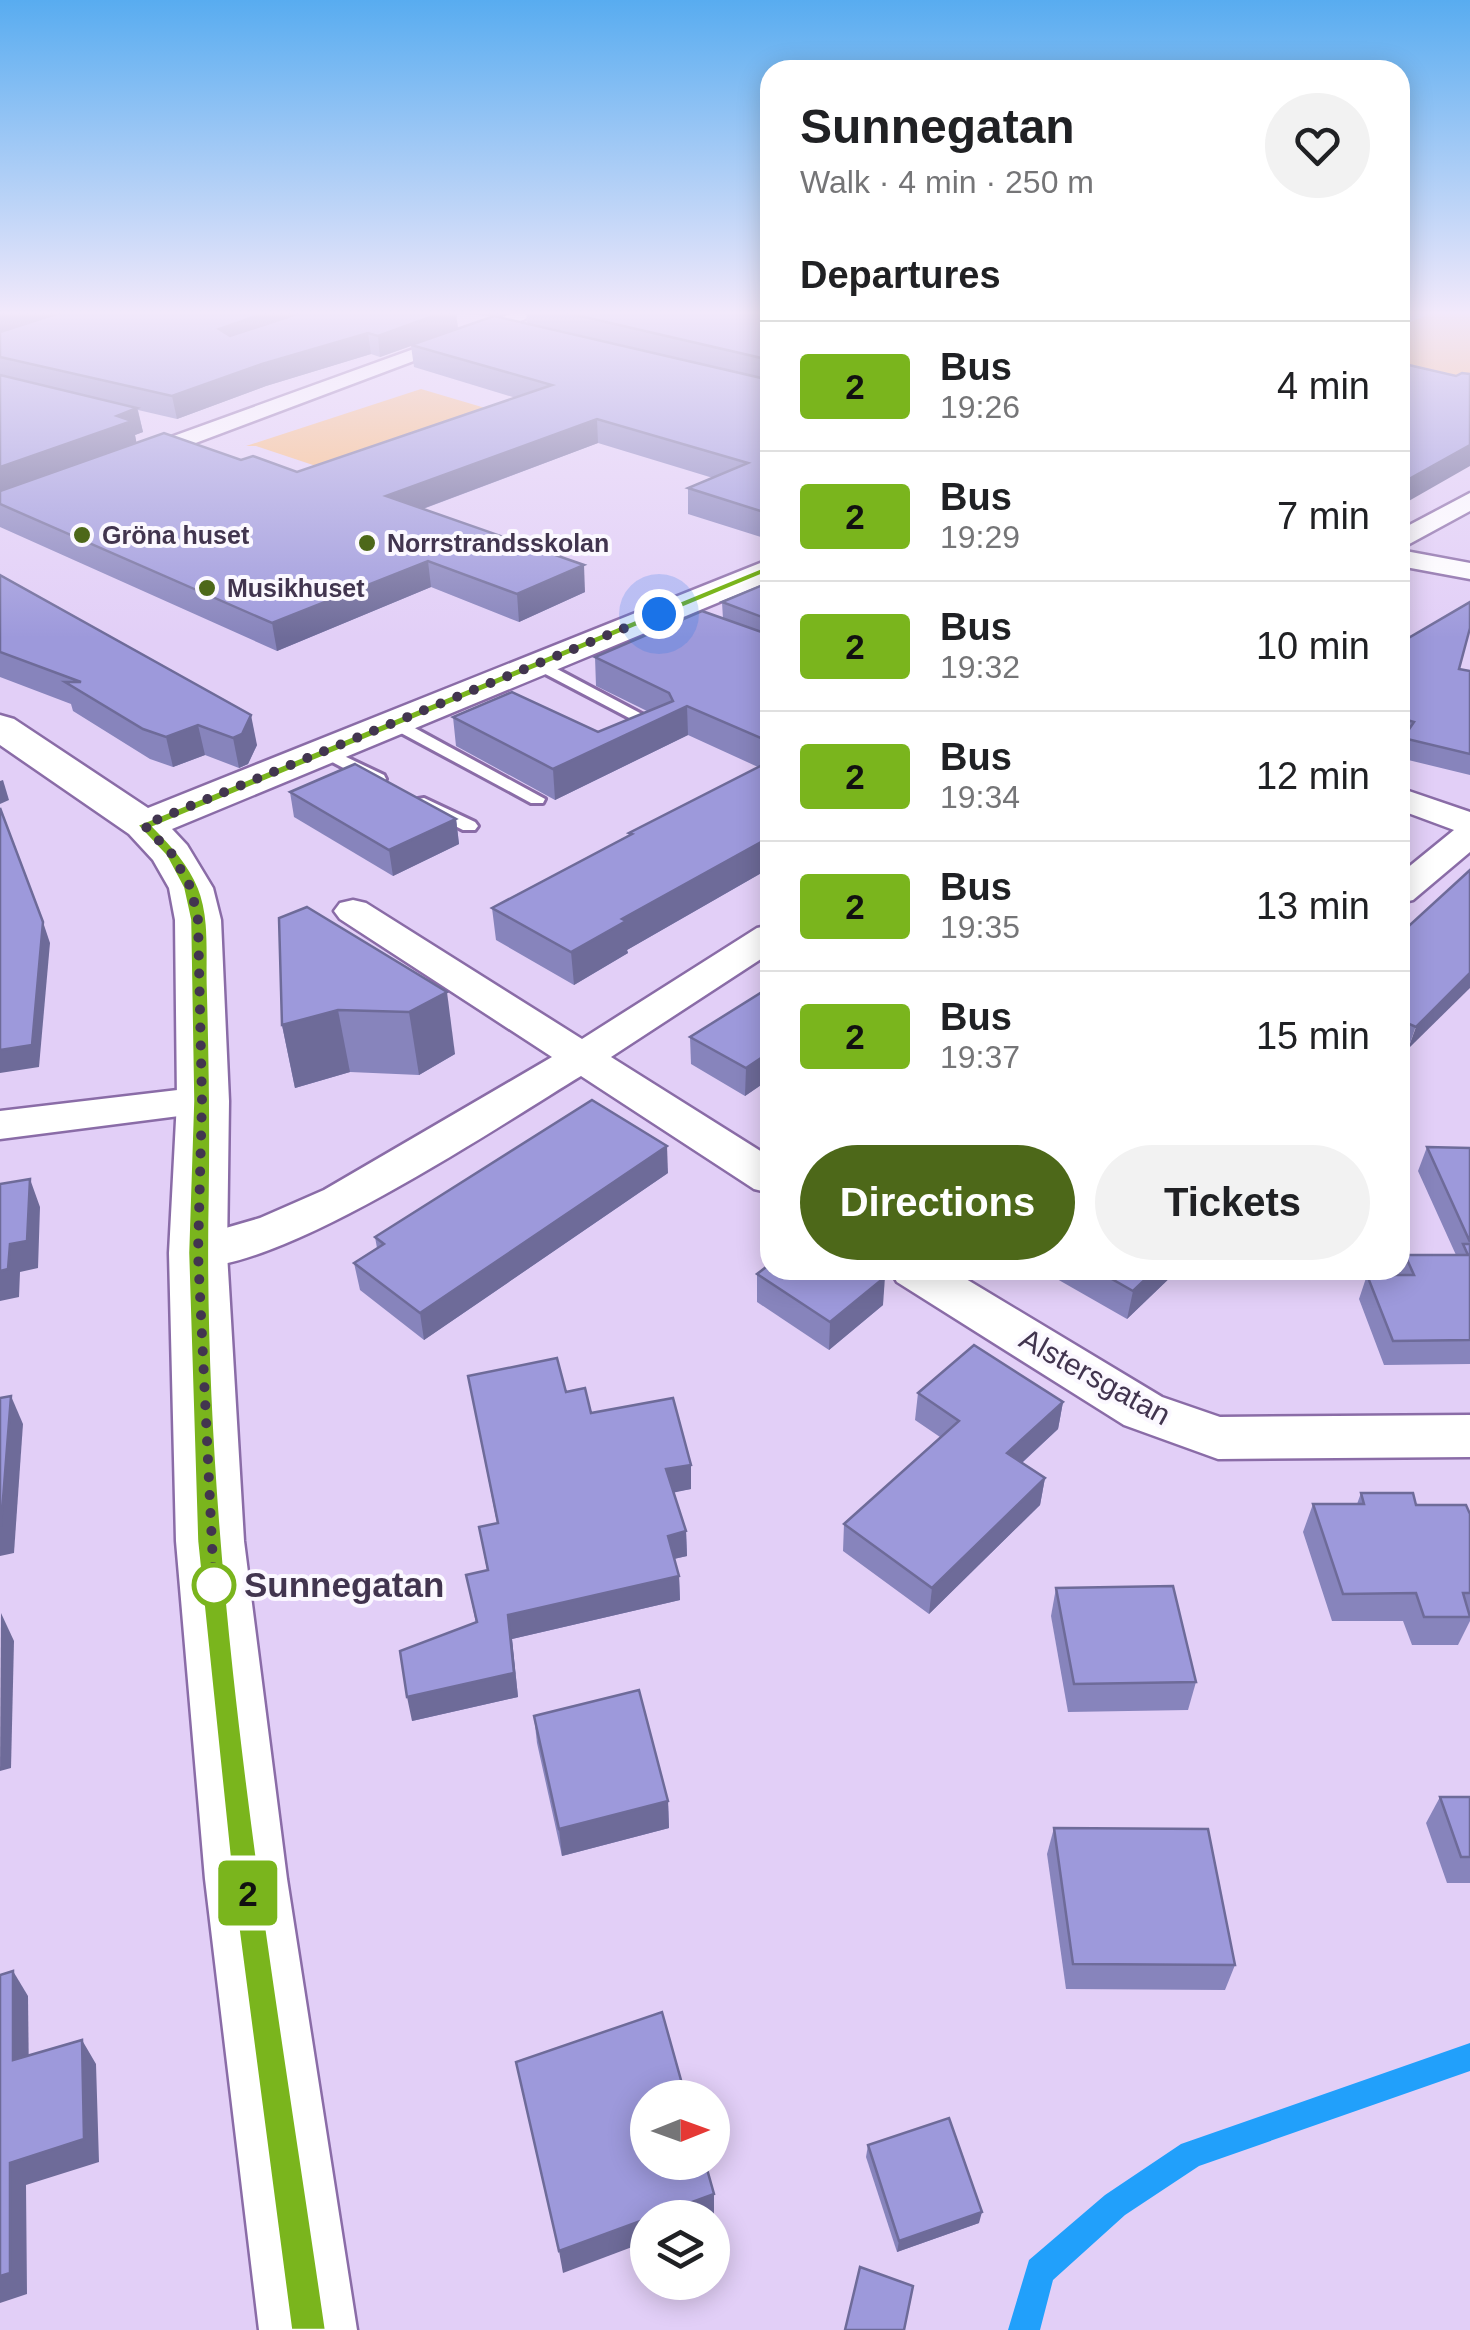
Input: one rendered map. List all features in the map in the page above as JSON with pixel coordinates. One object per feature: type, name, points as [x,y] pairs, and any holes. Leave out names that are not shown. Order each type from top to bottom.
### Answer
[{"type":"street","points":[[108,468],[239,421]]},
{"type":"street","points":[[160,425],[199,435]]},
{"type":"street","points":[[1410,535],[1470,500]]},
{"type":"street","points":[[1410,560],[1470,571]]},
{"type":"street","points":[[144,825],[394,723],[478,695],[537,664],[668,618],[760,573]]},
{"type":"street","points":[[0,727],[144,825],[172,854],[191,888],[198,920],[202,1101],[198,1253],[210,1541],[246,1880],[308,2330]]},
{"type":"street","points":[[1410,802],[1470,824]]},
{"type":"street","points":[[1410,884],[1470,834]]},
{"type":"street","points":[[353,910],[760,1172]]},
{"type":"street","points":[[198,1253],[277,1229],[340,1201],[581,1058],[760,942]]},
{"type":"street","points":[[0,1126],[202,1101]]},
{"type":"street","name":"Alstersgatan","points":[[941,1280],[1143,1411],[1218,1438],[1470,1436]]},
{"type":"lane","points":[[537,664],[662,730],[646,735]]},
{"type":"lane","points":[[394,723],[536,799]]},
{"type":"lane","points":[[323,752],[469,826]]},
{"type":"shaded area","points":[[324,421],[479,421],[331,471],[246,446]]},
{"type":"building","points":[[0,421],[132,421],[0,467]]},
{"type":"building","points":[[447,421],[592,421],[386,496],[584,565],[517,594],[428,561],[272,623],[0,504],[0,491],[164,433],[241,460],[253,456],[297,472]]},
{"type":"building","points":[[603,421],[760,421],[760,511],[688,488],[748,463]]},
{"type":"building","points":[[1410,421],[1470,421],[1470,445],[1410,478]]},
{"type":"building","points":[[0,575],[251,715],[242,734],[233,738],[198,725],[166,737],[143,729],[65,682],[81,682],[0,652]]},
{"type":"building","points":[[760,586],[760,616],[722,602]]},
{"type":"building","points":[[1470,602],[1470,628],[1459,669],[1470,671],[1470,754],[1410,740],[1414,722],[1410,721],[1410,637]]},
{"type":"building","points":[[702,611],[760,631],[760,738],[687,706],[553,769],[453,717],[512,692],[598,732],[673,701],[669,693],[595,657]]},
{"type":"building","points":[[355,764],[456,819],[389,850],[290,792]]},
{"type":"building","points":[[760,766],[760,843],[571,952],[492,908],[632,834],[629,833]]},
{"type":"building","points":[[0,808],[43,922],[32,1045],[0,1050]]},
{"type":"building","points":[[1470,870],[1470,973],[1416,1027],[1410,1024],[1410,925]]},
{"type":"building","points":[[307,907],[447,992],[409,1012],[338,1010],[282,1025],[279,918]]},
{"type":"building","points":[[760,993],[760,1059],[746,1068],[690,1037]]},
{"type":"building","points":[[592,1100],[667,1146],[420,1313],[354,1263],[384,1244],[375,1237]]},
{"type":"building","points":[[1427,1147],[1470,1148],[1470,1242]]},
{"type":"building","points":[[30,1179],[27,1241],[10,1244],[8,1269],[0,1271],[0,1184]]},
{"type":"building","points":[[1463,1244],[1470,1244],[1470,1340],[1393,1341],[1369,1280],[1410,1280],[1410,1275],[1414,1275],[1410,1255],[1468,1255]]},
{"type":"building","points":[[766,1280],[881,1280],[830,1322]]},
{"type":"building","points":[[1114,1280],[1145,1280],[1133,1291]]},
{"type":"building","points":[[974,1345],[1063,1402],[1007,1453],[1045,1478],[932,1588],[844,1524],[959,1421],[918,1393]]},
{"type":"building","points":[[557,1358],[566,1392],[585,1388],[591,1413],[673,1398],[691,1465],[666,1469],[686,1531],[668,1536],[679,1576],[508,1615],[514,1673],[407,1697],[400,1651],[477,1622],[466,1575],[488,1570],[479,1527],[498,1523],[468,1376]]},
{"type":"building","points":[[11,1396],[1,1525],[0,1525],[0,1398]]},
{"type":"building","points":[[1361,1493],[1413,1493],[1416,1505],[1466,1505],[1470,1514],[1470,1593],[1463,1593],[1470,1617],[1424,1617],[1416,1593],[1343,1594],[1313,1504],[1364,1504]]},
{"type":"building","points":[[1173,1586],[1196,1682],[1074,1684],[1056,1588]]},
{"type":"building","points":[[639,1690],[668,1801],[559,1829],[534,1716]]},
{"type":"building","points":[[1440,1797],[1470,1797],[1470,1857],[1461,1857]]},
{"type":"building","points":[[1054,1828],[1208,1829],[1235,1965],[1073,1964]]},
{"type":"building","points":[[13,1971],[13,2060],[82,2040],[84,2139],[10,2163],[10,2273],[0,2276],[0,1975]]},
{"type":"building","points":[[662,2012],[681,2080],[630,2080],[630,2180],[710,2180],[714,2194],[698,2200],[630,2200],[630,2225],[559,2251],[516,2062]]},
{"type":"building","points":[[949,2118],[982,2212],[899,2241],[868,2145]]},
{"type":"building","points":[[860,2267],[913,2286],[904,2330],[845,2330]]},
{"type":"waterway","points":[[1024,2330],[1040,2271],[1115,2205],[1191,2154],[1470,2057]]},
{"type":"bus line","name":"2","points":[[308,2330],[246,1880],[210,1541],[198,1253],[202,1101],[198,920],[191,888],[172,854],[144,825],[760,573]]},
{"type":"place","name":"Gröna huset","points":[[82,535]]},
{"type":"place","name":"Norrstrandsskolan","points":[[367,543]]},
{"type":"place","name":"Musikhuset","points":[[207,588]]},
{"type":"place","name":"Sunnegatan","points":[[214,1585]]},
{"type":"route","points":[[214,1585],[198,1253],[202,1101],[198,920],[191,888],[172,854],[144,825],[659,614]]}]
